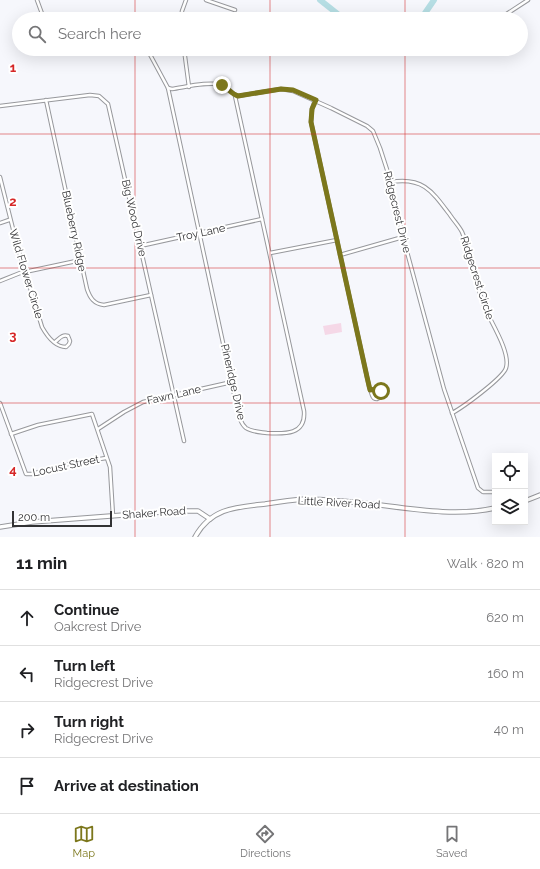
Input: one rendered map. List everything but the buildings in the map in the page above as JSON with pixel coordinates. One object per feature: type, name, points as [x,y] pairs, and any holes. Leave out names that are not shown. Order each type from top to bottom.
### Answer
[{"type":"main road","points":[[528,500],[540,495]]},
{"type":"main road","name":"Little River Road","points":[[195,537],[199,530],[210,519],[221,512],[234,507],[305,499],[341,501],[452,513],[492,509]]},
{"type":"main road","name":"Shaker Road","points":[[0,526],[32,522],[195,510],[201,512],[210,519]]},
{"type":"street","points":[[37,0],[41,12]]},
{"type":"street","points":[[182,12],[186,0]]},
{"type":"street","points":[[206,0],[234,10]]},
{"type":"street","points":[[510,12],[528,0]]},
{"type":"street","name":"Pineridge Drive","points":[[151,56],[168,88],[239,417],[247,429],[255,432],[287,433],[295,430],[302,423],[305,416],[235,96]]},
{"type":"street","points":[[185,56],[189,87]]},
{"type":"street","points":[[168,88],[172,89],[212,84],[222,85],[229,89],[235,96]]},
{"type":"street","name":"Ridgecrest Drive","points":[[235,96],[245,96],[281,89],[293,90],[367,126],[373,131],[380,148],[390,182],[403,237],[452,413],[478,488],[483,492],[492,492]]},
{"type":"street","name":"Big Wood Drive","points":[[0,106],[90,95],[99,96],[108,104],[184,441]]},
{"type":"street","name":"Blueberry Ridge","points":[[46,100],[90,298],[97,304],[108,305],[151,295]]},
{"type":"street","points":[[316,100],[312,109],[311,122],[370,390],[374,398],[378,399],[381,396],[382,393],[379,390],[370,390]]},
{"type":"street","name":"Wild Flower Circle","points":[[0,177],[9,220],[42,327],[54,342]]},
{"type":"street","name":"Ridgecrest Circle","points":[[390,182],[416,182],[426,188],[437,197],[457,224],[462,232],[483,304],[505,352],[507,362],[504,371],[485,389],[452,413]]},
{"type":"street","points":[[0,223],[9,220]]},
{"type":"street","name":"Troy Lane","points":[[140,246],[262,220]]},
{"type":"street","points":[[340,254],[403,237]]},
{"type":"street","points":[[270,253],[337,240]]},
{"type":"street","points":[[0,281],[25,272],[81,260]]},
{"type":"street","points":[[64,335],[68,336],[70,341],[65,347],[54,342],[64,335]]},
{"type":"street","name":"Fawn Lane","points":[[98,429],[124,412],[143,402],[232,382]]},
{"type":"street","points":[[0,403],[12,434],[38,425],[92,414],[110,467],[113,516]]},
{"type":"street","name":"Locust Street","points":[[12,434],[26,474],[32,474],[63,465],[106,458]]},
{"type":"shaded area","points":[[341,323],[342,332],[325,335],[323,326]]},
{"type":"waterway","points":[[320,0],[335,12]]},
{"type":"waterway","points":[[426,12],[434,0]]},
{"type":"route","points":[[222,85],[229,89],[235,96],[245,96],[281,89],[293,90],[316,100],[312,109],[311,122],[367,377],[370,390],[377,389],[381,391]]}]
